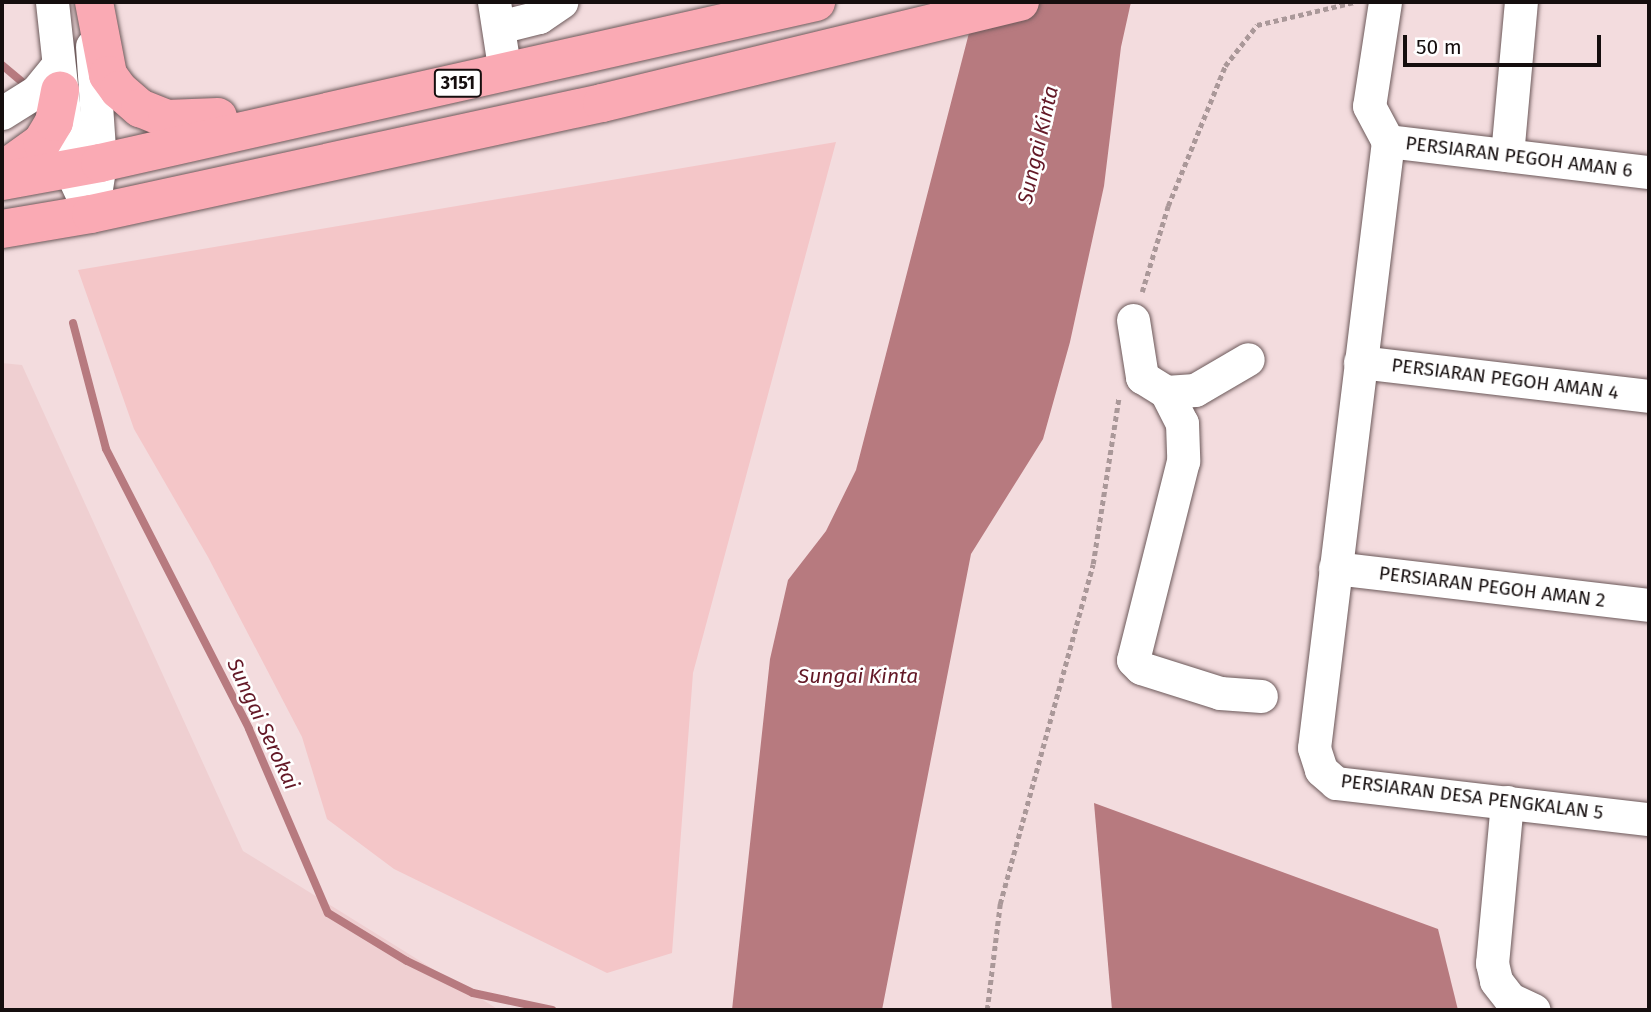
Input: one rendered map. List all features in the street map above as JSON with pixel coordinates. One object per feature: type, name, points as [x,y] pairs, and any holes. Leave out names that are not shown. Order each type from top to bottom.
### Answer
[{"type":"main road","points":[[92,2],[108,75],[140,108],[179,121],[264,111],[335,110]]},
{"type":"main road","name":"3151","points":[[2,181],[85,166],[816,2]]},
{"type":"main road","points":[[11,234],[847,46],[1020,2]]},
{"type":"main road","points":[[322,163],[394,125],[485,102],[505,73],[526,93],[538,95],[643,71],[847,46]]},
{"type":"main road","points":[[2,171],[42,142],[54,122],[59,78]]},
{"type":"street","points":[[52,2],[59,78],[85,166],[91,214]]},
{"type":"street","points":[[85,166],[92,2]]},
{"type":"street","points":[[505,73],[496,14],[539,17],[561,2]]},
{"type":"street","points":[[1335,568],[1388,141],[1369,106],[1385,2]]},
{"type":"street","points":[[1507,155],[1521,2]]},
{"type":"street","points":[[2,113],[59,78]]},
{"type":"street","name":"PERSIARAN PEGOH AMAN 6","points":[[1388,141],[1649,172]]},
{"type":"street","points":[[1133,320],[1142,377],[1166,392],[1182,424],[1183,461],[1133,660],[1141,668],[1220,693],[1261,696]]},
{"type":"street","points":[[1166,392],[1195,390],[1248,359]]},
{"type":"street","name":"PERSIARAN PEGOH AMAN 4","points":[[1360,362],[1649,396]]},
{"type":"street","name":"PERSIARAN PEGOH AMAN 2","points":[[1335,568],[1649,605]]},
{"type":"street","name":"PERSIARAN DESA PENGKALAN 5","points":[[1335,568],[1314,748],[1321,770],[1336,783],[1649,819]]},
{"type":"street","points":[[1507,802],[1492,963],[1496,981],[1510,999],[1534,1010]]},
{"type":"path","points":[[1133,320],[1168,206],[1224,66],[1257,25],[1355,2]]},
{"type":"path","points":[[987,1010],[1000,904],[1093,564],[1121,387]]},
{"type":"shaded area","points":[[836,142],[693,673],[672,953],[607,973],[394,869],[327,819],[302,737],[208,557],[134,429],[78,270]]},
{"type":"shaded area","points":[[2,363],[22,365],[243,851],[499,1010],[2,1010]]},
{"type":"water","name":"Sungai Kinta","points":[[977,2],[1131,2],[1121,47],[1104,186],[1070,342],[1043,439],[971,554],[882,1010],[732,1010],[770,659],[788,580],[826,531],[856,470]]},
{"type":"water","points":[[1094,803],[1438,929],[1458,1010],[1112,1010]]},
{"type":"waterway","name":"Sungai Serokai","points":[[2,65],[21,81]]},
{"type":"waterway","name":"Sungai Serokai","points":[[73,323],[106,449],[249,729],[328,913],[407,961],[473,993],[552,1010]]}]
